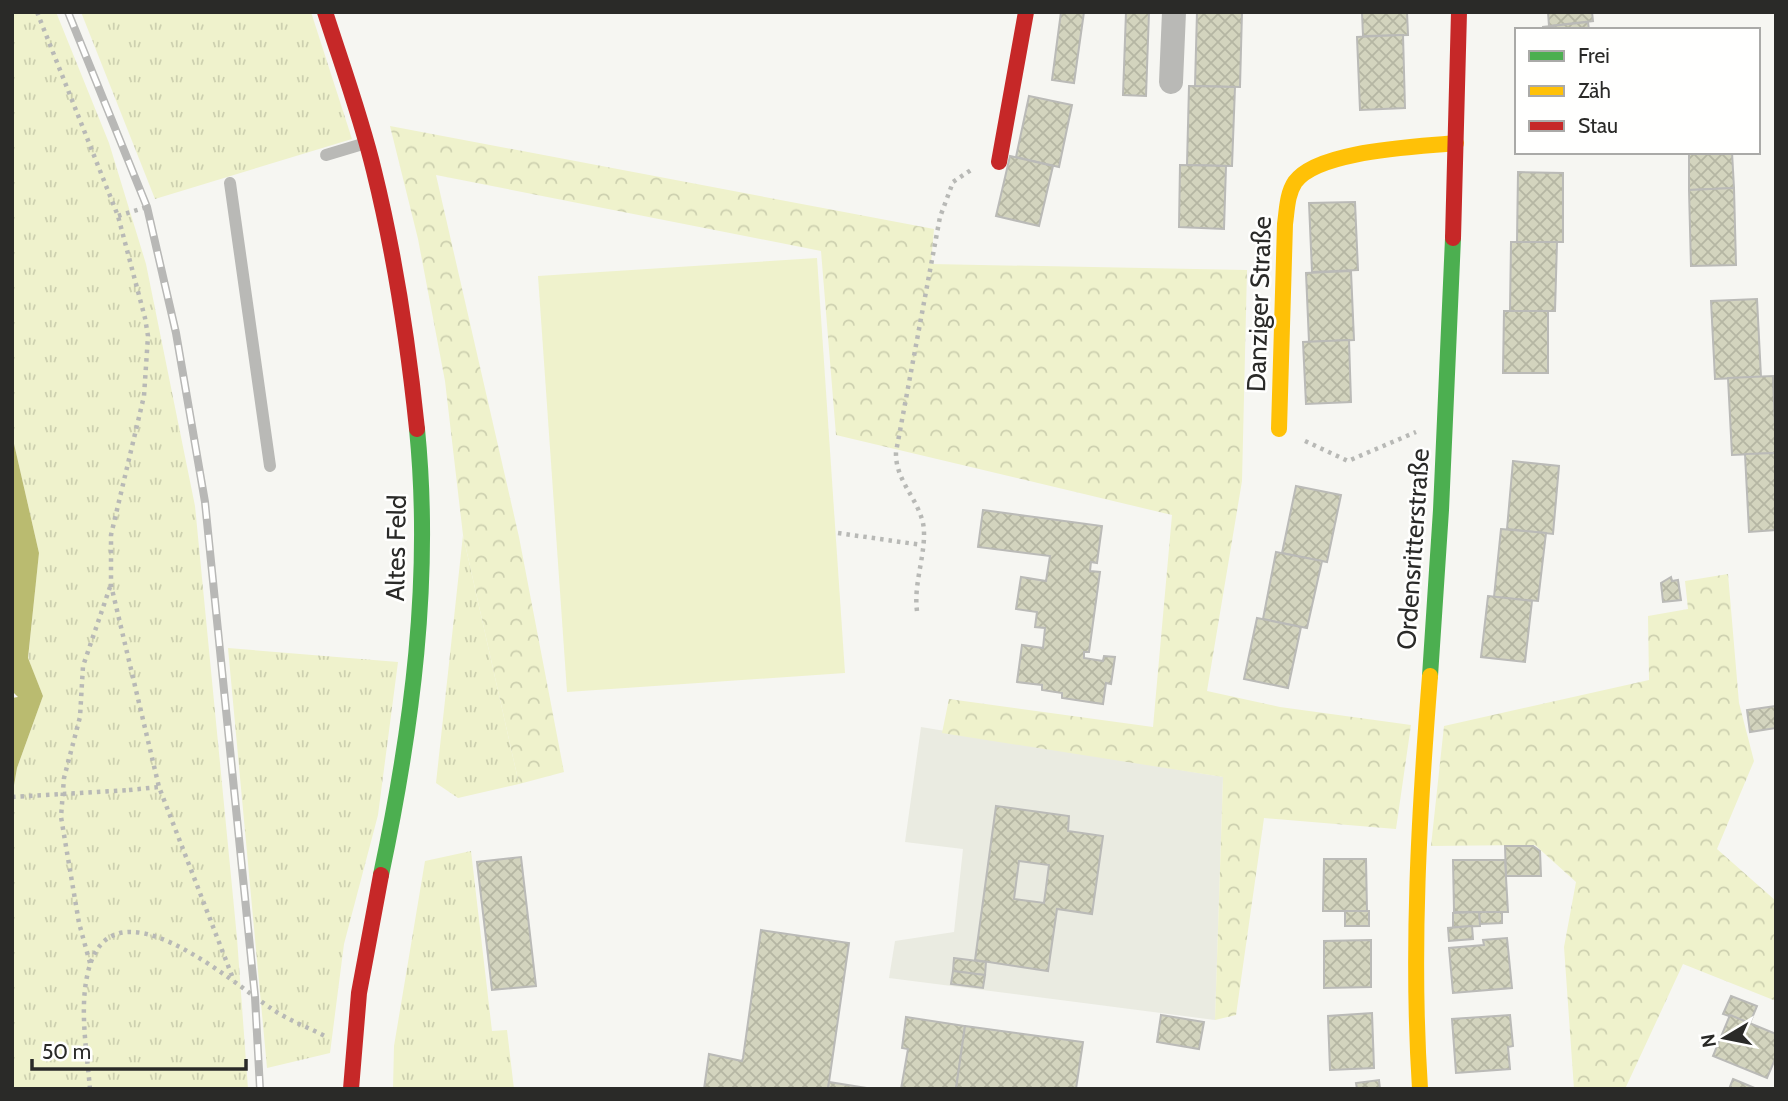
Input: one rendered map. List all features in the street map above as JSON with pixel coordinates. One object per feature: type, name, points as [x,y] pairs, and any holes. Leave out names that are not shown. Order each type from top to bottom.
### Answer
[{"type":"street","name":"Altes Feld","points":[[326,12],[366,143],[407,343],[421,472],[421,605],[413,707],[395,819],[360,979],[351,1089]]},
{"type":"street","points":[[999,162],[1026,12]]},
{"type":"street","points":[[1171,82],[1174,12]]},
{"type":"street","name":"Ordensritterstraße","points":[[1420,1089],[1413,1019],[1416,838],[1446,420],[1459,12]]},
{"type":"street","name":"Danziger Straße","points":[[1279,429],[1285,224],[1288,198],[1298,178],[1324,164],[1350,157],[1455,143]]},
{"type":"lane","points":[[326,155],[366,143]]},
{"type":"lane","points":[[230,183],[270,466]]},
{"type":"path","points":[[37,12],[118,216],[145,318],[148,362],[144,396],[111,535],[111,585],[159,787],[234,981]]},
{"type":"path","points":[[918,611],[915,595],[922,544],[922,519],[901,480],[896,452],[940,217],[953,182],[960,176],[999,162]]},
{"type":"path","points":[[118,216],[147,207]]},
{"type":"path","points":[[1279,429],[1348,461],[1446,420]]},
{"type":"path","points":[[838,533],[922,544]]},
{"type":"path","points":[[90,964],[79,923],[61,817],[64,778],[80,717],[83,666],[111,585]]},
{"type":"path","points":[[12,797],[159,787]]},
{"type":"path","points":[[90,1089],[85,1020],[90,964],[98,945],[120,932],[138,931],[171,942],[234,981],[274,1010],[324,1035],[353,1041]]},
{"type":"shaded area","points":[[12,435],[39,553],[28,658],[43,696],[17,768],[12,797],[12,698],[18,697],[12,691]]},
{"type":"shaded area","points":[[921,727],[1223,777],[1215,1020],[889,978],[895,941],[954,932],[963,849],[905,842]]},
{"type":"green space","points":[[12,12],[56,12],[109,143],[146,264],[195,506],[237,938],[248,1089],[12,1089],[12,797],[17,768],[43,696],[28,659],[39,553],[12,435]]},
{"type":"green space","points":[[81,12],[311,12],[352,139],[155,199]]},
{"type":"green space","points":[[390,126],[934,229],[931,264],[1247,270],[1242,481],[1207,691],[1280,707],[1411,725],[1396,829],[1264,818],[1236,1015],[1215,1020],[1223,777],[942,733],[949,699],[1153,727],[1172,515],[836,435],[821,251],[436,175],[519,537],[564,772],[519,784],[463,535],[445,381],[418,239]]},
{"type":"green space","points":[[817,258],[845,673],[567,692],[538,276]]},
{"type":"green space","points":[[463,535],[519,784],[458,798],[436,783]]},
{"type":"green space","points":[[1728,574],[1739,703],[1754,761],[1717,849],[1776,901],[1776,1001],[1683,964],[1625,1089],[1574,1089],[1564,947],[1576,882],[1535,845],[1431,846],[1444,726],[1649,680],[1648,616],[1688,609],[1685,581]]},
{"type":"green space","points":[[228,648],[398,662],[378,815],[344,944],[330,1053],[267,1068]]},
{"type":"green space","points":[[471,851],[492,1031],[507,1030],[514,1089],[393,1089],[394,1046],[425,861]]},
{"type":"building","points":[[1061,12],[1084,12],[1074,83],[1052,80]]},
{"type":"building","points":[[1126,12],[1149,12],[1146,96],[1123,95]]},
{"type":"building","points":[[1197,12],[1242,12],[1240,87],[1195,86]]},
{"type":"building","points":[[1362,12],[1407,12],[1408,35],[1363,36]]},
{"type":"building","points":[[1548,12],[1592,12],[1593,21],[1549,26]]},
{"type":"building","points":[[1588,22],[1589,28],[1543,28]]},
{"type":"building","points":[[1403,35],[1405,108],[1360,110],[1357,37]]},
{"type":"building","points":[[1189,86],[1235,87],[1232,166],[1187,165]]},
{"type":"building","points":[[1029,96],[1072,105],[1059,167],[1016,157]]},
{"type":"building","points":[[1689,154],[1732,154],[1734,188],[1689,190]]},
{"type":"building","points":[[1010,156],[1053,166],[1039,226],[996,216]]},
{"type":"building","points":[[1180,165],[1226,166],[1224,229],[1179,227]]},
{"type":"building","points":[[1518,172],[1563,173],[1563,242],[1517,242]]},
{"type":"building","points":[[1734,188],[1736,265],[1691,266],[1689,190]]},
{"type":"building","points":[[1355,202],[1358,270],[1312,272],[1309,203]]},
{"type":"building","points":[[1511,242],[1557,242],[1555,311],[1510,311]]},
{"type":"building","points":[[1351,271],[1354,340],[1309,342],[1306,273]]},
{"type":"building","points":[[1757,299],[1761,377],[1715,379],[1711,301]]},
{"type":"building","points":[[1504,311],[1548,311],[1548,373],[1503,373]]},
{"type":"building","points":[[1349,340],[1351,402],[1306,404],[1303,342]]},
{"type":"building","points":[[1773,376],[1776,453],[1732,455],[1728,378]]},
{"type":"building","points":[[1776,453],[1776,530],[1749,532],[1745,454]]},
{"type":"building","points":[[1513,461],[1559,466],[1553,534],[1507,529]]},
{"type":"building","points":[[1296,486],[1341,495],[1327,562],[1282,553]]},
{"type":"building","points":[[983,510],[1102,526],[1097,563],[1091,562],[1090,571],[1100,572],[1089,652],[1084,652],[1084,658],[1103,661],[1104,656],[1115,657],[1111,684],[1106,683],[1103,704],[1062,698],[1062,693],[1042,690],[1042,685],[1017,682],[1022,645],[1043,648],[1045,628],[1035,627],[1037,612],[1016,609],[1021,577],[1046,581],[1050,556],[978,547]]},
{"type":"building","points":[[1501,529],[1546,533],[1538,601],[1494,597]]},
{"type":"building","points":[[1276,552],[1322,561],[1307,628],[1263,619]]},
{"type":"building","points":[[1671,577],[1672,581],[1678,580],[1681,600],[1663,602],[1661,583]]},
{"type":"building","points":[[1488,596],[1532,601],[1525,662],[1481,657]]},
{"type":"building","points":[[1257,618],[1301,627],[1288,688],[1244,679]]},
{"type":"building","points":[[1776,706],[1776,728],[1750,732],[1747,710]]},
{"type":"building","points":[[996,806],[1069,816],[1068,831],[1103,836],[1092,914],[1057,909],[1048,971],[975,960]],"holes":[[[1019,861],[1049,865],[1044,903],[1014,899]]]},
{"type":"building","points":[[1505,846],[1533,846],[1540,851],[1541,876],[1506,876]]},
{"type":"building","points":[[521,857],[536,986],[492,990],[477,862]]},
{"type":"building","points":[[1324,859],[1366,859],[1367,911],[1323,911]]},
{"type":"building","points":[[1453,860],[1505,860],[1508,912],[1454,912]]},
{"type":"building","points":[[1345,911],[1369,911],[1369,926],[1345,926]]},
{"type":"building","points":[[1479,912],[1502,912],[1502,923],[1480,924]]},
{"type":"building","points":[[1479,912],[1480,926],[1453,927],[1453,913]]},
{"type":"building","points":[[1472,926],[1473,939],[1449,941],[1448,928]]},
{"type":"building","points":[[761,930],[849,943],[828,1089],[704,1089],[709,1054],[742,1061]]},
{"type":"building","points":[[1507,938],[1512,988],[1453,993],[1449,948],[1484,945],[1483,940]]},
{"type":"building","points":[[1371,940],[1371,987],[1324,988],[1324,941]]},
{"type":"building","points":[[954,958],[986,962],[985,975],[953,971]]},
{"type":"building","points":[[953,971],[985,975],[983,988],[951,984]]},
{"type":"building","points":[[1731,996],[1757,1006],[1750,1023],[1723,1014]]},
{"type":"building","points":[[1372,1013],[1374,1068],[1330,1070],[1328,1016]]},
{"type":"building","points":[[1161,1015],[1204,1022],[1199,1049],[1157,1042]]},
{"type":"building","points":[[1510,1015],[1513,1046],[1508,1047],[1510,1069],[1456,1073],[1452,1019]]},
{"type":"building","points":[[1730,1015],[1776,1034],[1776,1057],[1767,1078],[1713,1056]]},
{"type":"building","points":[[906,1017],[965,1026],[956,1089],[901,1089],[908,1049],[902,1048]]},
{"type":"building","points":[[965,1026],[1083,1042],[1076,1089],[956,1089]]},
{"type":"building","points":[[1733,1079],[1757,1089],[1729,1089]]},
{"type":"building","points":[[1379,1080],[1380,1089],[1357,1089],[1356,1083]]},
{"type":"building","points":[[829,1082],[873,1089],[828,1089]]},
{"type":"railway","points":[[68,12],[147,207],[176,333],[205,502],[255,997],[260,1089]]},
{"type":"traffic: fast","points":[[1430,676],[1441,510],[1453,238]]},
{"type":"traffic: fast","points":[[381,875],[402,765],[416,654],[422,542],[417,429]]},
{"type":"traffic: slow","points":[[1279,429],[1285,224],[1289,197],[1295,182],[1307,171],[1346,157],[1456,143]]},
{"type":"traffic: slow","points":[[1420,1089],[1416,934],[1430,676]]},
{"type":"traffic: jam","points":[[325,12],[363,131],[382,203],[400,299],[417,429]]},
{"type":"traffic: jam","points":[[999,162],[1026,12]]},
{"type":"traffic: jam","points":[[1453,238],[1459,12]]},
{"type":"traffic: jam","points":[[351,1089],[359,993],[381,875]]}]
